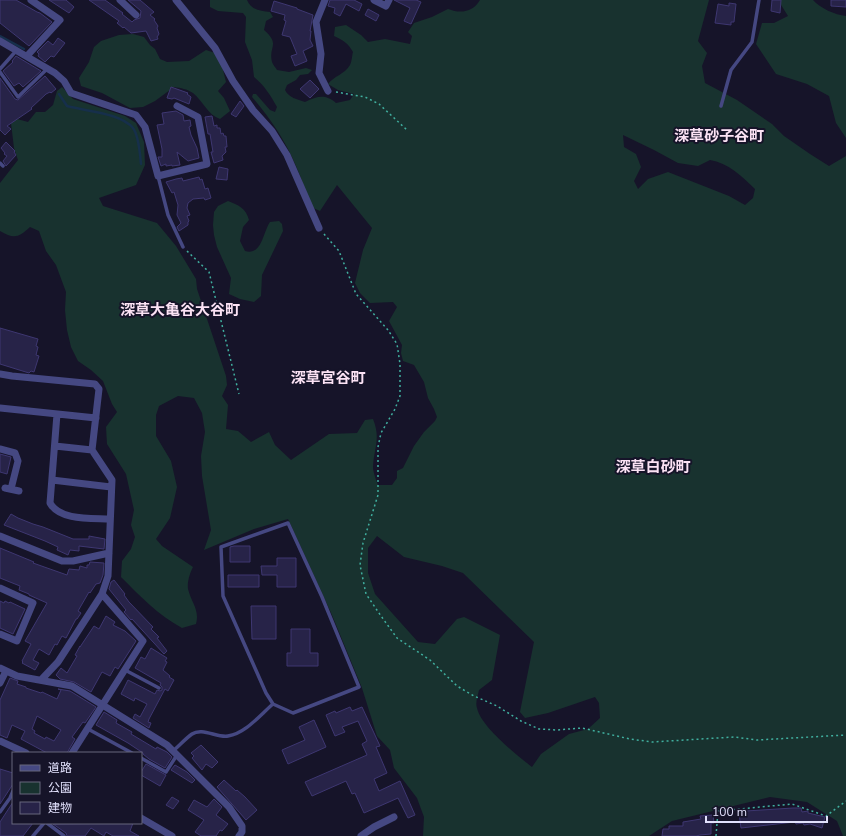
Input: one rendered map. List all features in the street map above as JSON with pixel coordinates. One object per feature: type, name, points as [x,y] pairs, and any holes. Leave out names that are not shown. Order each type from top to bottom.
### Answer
[{"type":"street","points":[[29,54],[60,20],[31,0]]},
{"type":"street","points":[[120,0],[136,15]]},
{"type":"street","points":[[176,0],[215,48],[233,81],[253,110],[272,131],[287,155],[319,228]]},
{"type":"street","points":[[325,0],[316,22],[321,54],[319,73],[328,91]]},
{"type":"street","points":[[374,0],[386,6],[389,0]]},
{"type":"street","points":[[0,41],[17,50],[29,54],[64,81],[72,93],[136,115],[145,127],[158,176],[207,164],[198,116],[177,106]]},
{"type":"street","points":[[0,374],[95,384],[99,389],[92,450],[112,480],[108,576],[102,594],[58,662],[41,680]]},
{"type":"street","points":[[0,408],[96,418]]},
{"type":"street","points":[[58,414],[50,503],[54,510],[74,518],[110,519]]},
{"type":"street","points":[[55,446],[92,450]]},
{"type":"street","points":[[0,449],[15,453],[18,461],[8,489],[19,491]]},
{"type":"street","points":[[52,480],[111,487]]},
{"type":"street","points":[[0,536],[62,561],[73,561],[109,553]]},
{"type":"street","points":[[0,588],[33,603],[17,640],[0,634]]},
{"type":"street","points":[[73,752],[143,642],[102,594]]},
{"type":"street","points":[[0,684],[3,669],[17,676],[72,686],[168,745],[229,807],[242,826],[242,832],[239,836]]},
{"type":"street","points":[[0,741],[24,752]]},
{"type":"street","points":[[361,836],[374,827],[394,817]]},
{"type":"street","points":[[142,819],[172,836]]},
{"type":"lane","points":[[721,106],[730,70],[752,42],[759,0]]},
{"type":"lane","points":[[0,69],[17,50]]},
{"type":"lane","points":[[0,72],[18,97],[47,69]]},
{"type":"lane","points":[[158,176],[168,215],[183,247]]},
{"type":"lane","points":[[288,523],[322,597],[359,687],[293,713],[273,704],[266,693],[223,596],[221,547],[288,523]]},
{"type":"lane","points":[[125,669],[160,688]]},
{"type":"lane","points":[[142,759],[166,772],[175,753],[193,734],[198,732],[229,736],[244,730],[273,704]]},
{"type":"lane","points":[[88,729],[130,752]]},
{"type":"lane","points":[[0,812],[11,799]]},
{"type":"lane","points":[[33,836],[45,824]]},
{"type":"lane","points":[[47,824],[64,836]]},
{"type":"path","points":[[328,91],[366,97],[379,104],[407,130]]},
{"type":"path","points":[[319,228],[338,251],[356,294],[388,330],[397,344],[400,364],[400,396],[395,409],[381,433],[378,447],[378,496],[363,543],[360,564],[366,594],[397,638],[430,660],[457,686],[474,696],[497,706],[521,721],[539,729],[557,730],[582,728],[630,739],[652,742],[734,737],[757,740],[846,735]]},
{"type":"path","points":[[183,247],[209,272],[239,394]]},
{"type":"path","points":[[716,836],[718,811],[792,804],[826,816],[846,802]]},
{"type":"green space","points":[[210,0],[247,0],[253,8],[270,12],[273,17],[266,21],[264,30],[273,42],[271,57],[277,70],[289,72],[306,68],[312,70],[308,74],[300,75],[296,80],[287,85],[285,90],[287,93],[294,98],[305,102],[314,98],[325,97],[336,103],[350,100],[354,94],[338,90],[328,84],[348,68],[351,63],[353,52],[345,42],[334,36],[335,27],[346,25],[361,35],[368,42],[385,39],[410,44],[412,36],[408,32],[414,23],[432,17],[448,9],[462,12],[466,11],[474,7],[480,0],[709,0],[698,41],[707,53],[702,66],[705,83],[737,100],[772,124],[784,136],[829,166],[846,156],[846,836],[843,836],[837,821],[807,802],[770,797],[672,821],[649,836],[423,836],[424,817],[417,798],[394,768],[390,750],[377,736],[362,688],[332,615],[288,519],[254,529],[204,550],[211,530],[202,476],[201,456],[205,432],[202,413],[194,398],[178,396],[159,406],[156,415],[156,436],[171,461],[177,487],[170,518],[156,539],[162,546],[193,567],[189,578],[188,589],[197,614],[196,624],[182,628],[173,623],[150,605],[121,577],[122,561],[131,549],[135,537],[131,525],[134,510],[126,474],[107,444],[106,427],[117,412],[112,404],[103,381],[78,361],[71,347],[67,330],[65,310],[66,292],[56,265],[46,251],[39,231],[30,227],[19,235],[12,236],[0,231],[0,183],[18,160],[14,148],[11,123],[17,119],[28,122],[36,112],[45,112],[53,105],[57,91],[62,87],[73,99],[125,116],[136,123],[144,142],[145,165],[136,185],[99,198],[103,206],[157,223],[176,246],[196,279],[197,289],[226,376],[227,385],[222,396],[228,405],[226,429],[238,431],[251,442],[269,432],[275,445],[291,460],[329,434],[357,433],[365,420],[373,419],[377,432],[373,467],[375,476],[378,485],[392,485],[397,478],[397,471],[403,468],[414,446],[437,417],[428,398],[424,382],[414,365],[403,361],[401,353],[402,345],[389,321],[397,307],[393,302],[370,303],[360,293],[355,283],[363,250],[372,228],[337,185],[320,211],[311,207],[292,156],[271,121],[252,97],[253,94],[256,94],[270,110],[275,112],[277,107],[264,87],[254,77],[252,60],[245,42],[246,17],[243,13],[218,11],[210,7]],"holes":[[[623,135],[678,163],[698,166],[710,160],[723,164],[740,175],[755,189],[753,198],[745,205],[729,196],[668,172],[648,179],[638,189],[634,181],[641,167],[636,154],[624,147]],[[377,536],[404,557],[442,566],[463,573],[534,642],[520,712],[525,718],[548,713],[595,697],[599,703],[600,718],[588,729],[569,734],[541,754],[532,767],[492,732],[485,724],[476,706],[479,690],[492,680],[500,635],[464,617],[457,619],[435,644],[418,642],[375,594],[368,573],[368,548]]]},
{"type":"green space","points":[[778,0],[813,0],[828,11],[846,16],[846,138],[836,123],[829,96],[807,84],[776,74],[756,44],[762,23],[774,23],[788,16]]},
{"type":"green space","points":[[133,34],[144,37],[155,49],[160,59],[167,62],[189,61],[206,50],[215,53],[222,66],[226,82],[218,91],[224,98],[230,111],[220,119],[212,114],[193,93],[174,87],[155,101],[143,107],[130,108],[102,93],[81,86],[79,78],[89,62],[94,47],[101,41],[119,35]]},
{"type":"green space","points":[[228,201],[244,210],[248,216],[249,220],[243,227],[240,241],[245,251],[251,252],[259,247],[270,222],[279,221],[282,224],[283,231],[262,275],[261,296],[254,302],[240,299],[229,294],[231,278],[217,247],[213,225],[214,212],[218,206]]},
{"type":"building","points":[[0,0],[16,0],[40,13],[52,22],[29,46],[0,23]]},
{"type":"building","points":[[49,0],[66,0],[74,7],[69,13]]},
{"type":"building","points":[[89,0],[105,0],[123,13],[122,14],[132,22],[140,18],[141,11],[128,0],[140,0],[154,12],[150,15],[155,19],[154,20],[158,26],[158,39],[151,41],[146,31],[131,33],[117,23],[119,21]]},
{"type":"building","points":[[330,0],[354,0],[362,4],[359,11],[346,4],[340,16],[334,13],[335,8],[328,6]]},
{"type":"building","points":[[394,0],[416,0],[421,2],[411,24],[404,21],[410,8]]},
{"type":"building","points":[[772,0],[781,0],[780,13],[771,11]]},
{"type":"building","points":[[831,0],[846,0],[846,7],[831,6]]},
{"type":"building","points":[[274,1],[313,15],[310,40],[313,46],[303,51],[307,61],[295,66],[291,56],[297,54],[290,37],[282,35],[286,21],[284,20],[285,15],[271,11]]},
{"type":"building","points":[[729,3],[736,4],[734,22],[731,22],[731,25],[715,23],[718,4],[729,6]]},
{"type":"building","points":[[368,9],[379,15],[376,21],[365,15]]},
{"type":"building","points":[[58,38],[65,43],[54,57],[51,56],[45,62],[38,56],[39,54],[37,52],[48,41],[53,45]]},
{"type":"building","points":[[16,56],[41,71],[23,87],[19,83],[14,86],[3,71],[13,62],[12,61]]},
{"type":"building","points":[[45,76],[56,89],[51,93],[46,94],[31,108],[32,109],[7,126],[11,129],[5,135],[0,130],[0,78],[15,99],[18,100]]},
{"type":"building","points":[[310,80],[319,89],[310,98],[300,89]]},
{"type":"building","points":[[171,87],[188,93],[187,94],[191,97],[189,104],[174,98],[167,98]]},
{"type":"building","points":[[240,101],[244,106],[236,117],[231,114]]},
{"type":"building","points":[[176,111],[183,115],[184,121],[190,120],[191,126],[189,127],[199,158],[188,161],[177,152],[180,165],[166,166],[166,164],[161,166],[158,157],[162,157],[162,149],[157,125],[164,124],[162,113]]},
{"type":"building","points":[[212,116],[214,126],[217,125],[217,128],[220,128],[221,134],[223,133],[224,136],[226,136],[227,147],[225,147],[226,152],[222,156],[223,160],[214,163],[211,152],[213,152],[210,134],[208,134],[205,117]]},
{"type":"building","points":[[6,142],[15,151],[14,152],[16,155],[6,166],[3,161],[7,156],[1,148]]},
{"type":"building","points":[[219,167],[228,169],[227,180],[216,179]]},
{"type":"building","points":[[199,177],[200,180],[202,179],[205,189],[208,188],[211,198],[205,200],[204,198],[193,199],[188,203],[187,208],[190,215],[187,216],[189,221],[188,225],[179,231],[177,227],[181,223],[177,215],[178,205],[174,192],[172,193],[166,182],[182,178],[183,181]]},
{"type":"building","points":[[0,328],[38,339],[36,355],[39,356],[34,372],[31,371],[29,373],[0,364]]},
{"type":"building","points":[[0,454],[11,457],[7,474],[0,472]]},
{"type":"building","points":[[11,514],[73,539],[89,539],[89,536],[105,539],[104,549],[79,546],[79,551],[70,550],[68,555],[57,550],[58,547],[4,525]]},
{"type":"building","points":[[250,546],[250,562],[230,562],[230,547]]},
{"type":"building","points":[[0,548],[34,562],[33,563],[67,575],[69,569],[79,570],[80,566],[87,568],[87,565],[89,565],[90,562],[104,563],[103,575],[100,583],[96,584],[90,593],[89,592],[78,611],[81,613],[76,619],[66,638],[62,636],[57,645],[55,644],[49,655],[39,649],[33,660],[39,663],[35,670],[22,663],[31,644],[25,641],[47,603],[19,590],[20,586],[0,578]]},
{"type":"building","points":[[277,558],[296,558],[296,587],[277,587],[277,575],[262,575],[261,566],[277,566]]},
{"type":"building","points":[[228,575],[259,575],[259,587],[228,587]]},
{"type":"building","points":[[114,580],[125,594],[124,595],[129,602],[153,627],[151,629],[159,637],[157,638],[167,651],[164,654],[124,612],[126,610],[109,589],[111,582]]},
{"type":"building","points":[[0,601],[4,603],[5,601],[10,602],[25,609],[13,634],[0,628]]},
{"type":"building","points":[[251,606],[276,606],[276,639],[252,639]]},
{"type":"building","points":[[106,616],[115,622],[113,625],[125,631],[136,641],[118,669],[115,667],[110,676],[102,672],[91,692],[74,682],[60,679],[56,675],[61,668],[67,673],[77,656],[75,655],[80,646],[94,626],[99,629]]},
{"type":"building","points":[[291,629],[310,629],[310,653],[318,653],[318,666],[287,666],[287,653],[291,653]]},
{"type":"building","points":[[151,648],[167,658],[165,661],[167,662],[163,670],[174,680],[168,691],[165,689],[149,719],[148,722],[151,723],[149,728],[133,718],[135,714],[140,717],[147,704],[135,698],[134,701],[121,694],[128,680],[155,694],[157,690],[162,690],[160,685],[161,683],[135,668],[141,657],[145,659]]},
{"type":"building","points":[[10,678],[18,681],[17,684],[41,693],[42,692],[57,699],[61,690],[58,689],[70,691],[96,707],[85,723],[83,722],[72,737],[75,739],[68,752],[45,752],[21,739],[25,731],[12,725],[7,738],[0,735],[0,700]],"holes":[[[37,716],[61,730],[54,741],[46,737],[45,739],[34,733],[35,731],[32,729]]]},
{"type":"building","points":[[350,707],[352,711],[362,707],[380,746],[376,747],[387,773],[374,779],[379,791],[400,781],[415,815],[408,818],[398,798],[364,813],[355,793],[352,794],[346,781],[312,796],[305,782],[367,755],[362,744],[367,741],[358,721],[342,727],[345,732],[335,736],[326,715],[335,711],[336,713]]},
{"type":"building","points":[[104,712],[117,720],[116,723],[132,732],[131,734],[156,749],[157,747],[167,752],[172,757],[165,768],[149,759],[142,752],[128,743],[96,725]]},
{"type":"building","points":[[314,720],[326,747],[288,764],[282,750],[305,740],[299,727]]},
{"type":"building","points":[[201,745],[218,762],[212,768],[206,764],[202,770],[192,758],[194,756],[191,753]]},
{"type":"building","points":[[146,764],[166,775],[160,786],[142,776],[142,770]]},
{"type":"building","points":[[175,765],[187,772],[195,780],[192,783],[171,770]]},
{"type":"building","points":[[0,769],[12,773],[12,786],[0,804]]},
{"type":"building","points":[[224,780],[245,797],[257,810],[246,820],[217,787]]},
{"type":"building","points":[[172,797],[179,801],[173,809],[166,805]]},
{"type":"building","points":[[214,799],[222,807],[216,815],[228,824],[222,831],[220,830],[216,836],[201,836],[195,832],[204,820],[188,810],[194,800],[207,807]]},
{"type":"building","points":[[12,804],[12,824],[32,824],[23,836],[0,836],[0,822]]},
{"type":"building","points":[[801,808],[802,812],[808,811],[808,813],[825,817],[822,828],[810,824],[796,824],[795,822],[741,828],[739,814],[746,814],[746,811]]},
{"type":"building","points":[[713,815],[714,823],[711,823],[711,834],[696,836],[662,836],[663,829],[669,829],[669,826],[683,826],[683,822],[701,819],[700,816]]},
{"type":"building","points":[[53,824],[133,824],[130,831],[139,836],[113,836],[106,832],[104,836],[91,828],[85,836],[67,836],[66,833]]},
{"type":"waterway","points":[[0,36],[24,49]]},
{"type":"waterway","points":[[59,94],[67,106],[112,116],[120,119],[133,128],[137,136],[141,164]]},
{"type":"district","name":"深草砂子谷町","points":[[719,136]]},
{"type":"district","name":"深草大亀谷大谷町","points":[[180,310]]},
{"type":"district","name":"深草宮谷町","points":[[328,378]]},
{"type":"district","name":"深草白砂町","points":[[653,467]]}]
